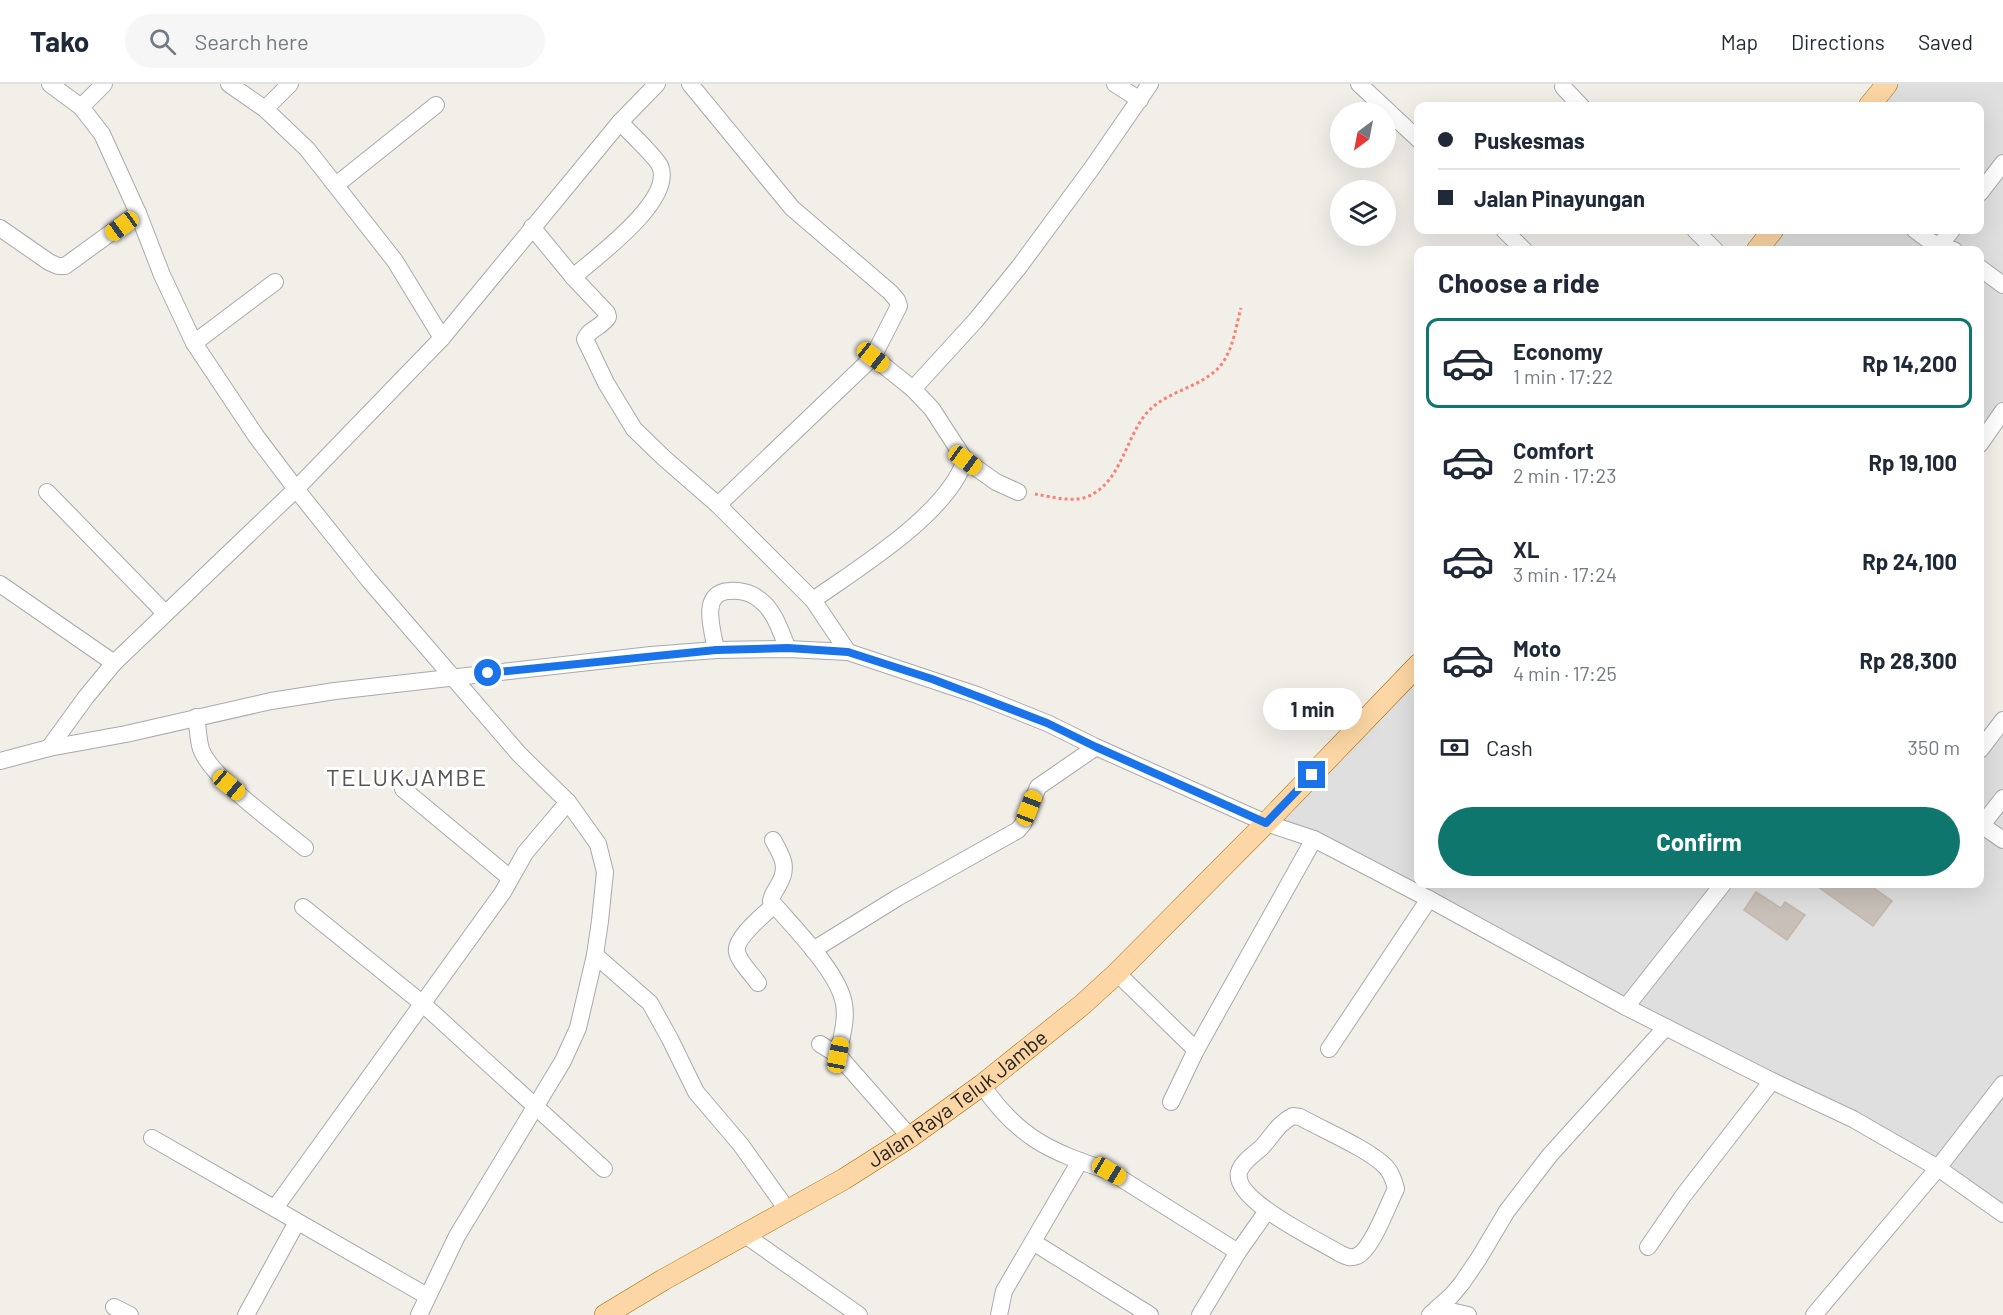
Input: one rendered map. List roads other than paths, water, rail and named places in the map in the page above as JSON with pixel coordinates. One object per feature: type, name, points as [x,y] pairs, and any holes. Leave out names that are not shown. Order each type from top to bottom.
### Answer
[{"type":"main road","points":[[1760,246],[1770,234]]},
{"type":"main road","name":"Jalan Raya Teluk Jambe","points":[[605,1315],[844,1179],[910,1137],[982,1085],[1082,1005],[1116,974],[1414,669]]},
{"type":"street","points":[[50,84],[81,107],[102,134],[138,213],[162,275],[194,343],[256,436],[368,579],[519,754],[568,802],[598,844],[605,872],[595,955],[578,1028],[563,1061],[457,1236],[419,1315]]},
{"type":"street","points":[[81,107],[104,84]]},
{"type":"street","points":[[230,84],[265,109],[307,149],[395,261],[442,338]]},
{"type":"street","points":[[265,109],[290,84]]},
{"type":"street","points":[[49,748],[114,663],[296,489],[442,338],[620,122],[657,84]]},
{"type":"street","points":[[690,84],[792,208],[897,300],[898,306],[873,357],[718,506]]},
{"type":"street","points":[[1115,84],[1140,100]]},
{"type":"street","points":[[913,389],[976,320],[1018,267],[1092,168],[1150,84]]},
{"type":"street","points":[[1359,84],[1414,135]]},
{"type":"street","points":[[1563,87],[1577,102]]},
{"type":"street","points":[[336,185],[436,105]]},
{"type":"street","points":[[573,277],[631,227],[651,205],[662,182],[660,166],[620,122]]},
{"type":"street","points":[[1984,188],[2003,164]]},
{"type":"street","points":[[0,228],[49,262],[65,266],[138,213]]},
{"type":"street","points":[[532,226],[573,277],[607,313],[608,317],[605,322],[587,334],[585,339],[601,373],[634,429],[718,506],[813,600],[848,652]]},
{"type":"street","points":[[1508,234],[1520,246]]},
{"type":"street","points":[[1699,234],[1711,246]]},
{"type":"street","points":[[1921,234],[1937,246]]},
{"type":"street","points":[[1984,271],[2003,285]]},
{"type":"street","points":[[194,343],[275,282]]},
{"type":"street","points":[[873,357],[913,389],[932,409],[965,460],[996,482],[1018,492]]},
{"type":"street","points":[[1984,438],[2003,411]]},
{"type":"street","points":[[813,600],[910,528],[952,487],[965,460]]},
{"type":"street","points":[[47,492],[165,613]]},
{"type":"street","points":[[0,584],[114,663]]},
{"type":"street","points":[[716,650],[710,606],[714,596],[724,591],[748,593],[766,605],[788,648]]},
{"type":"street","points":[[0,761],[49,748],[313,694],[651,655],[788,648],[848,652],[977,696],[1047,723],[1266,823],[1314,839],[1626,1007],[1853,1119],[1938,1168],[2003,1214]]},
{"type":"street","points":[[196,717],[201,749],[208,762],[229,785],[305,848]]},
{"type":"street","points":[[1984,745],[2003,720]]},
{"type":"street","points":[[813,950],[924,882],[1018,830],[1023,824],[1038,786],[1096,747]]},
{"type":"street","points":[[403,789],[510,878]]},
{"type":"street","points":[[1984,820],[2003,798]]},
{"type":"street","points":[[274,1208],[503,892],[525,853],[568,802]]},
{"type":"street","points":[[1984,826],[2003,840]]},
{"type":"street","points":[[1171,1102],[1196,1050],[1314,839]]},
{"type":"street","points":[[773,840],[784,859],[785,866],[771,901],[813,950],[839,986],[845,1005],[838,1055]]},
{"type":"street","points":[[1626,1007],[1721,888]]},
{"type":"street","points":[[1329,1049],[1429,899]]},
{"type":"street","points":[[758,983],[737,953],[737,945],[744,934],[774,906]]},
{"type":"street","points":[[303,907],[423,1004],[604,1169]]},
{"type":"street","points":[[595,955],[650,1003],[696,1092],[741,1145],[788,1211]]},
{"type":"street","points":[[1116,974],[1196,1050]]},
{"type":"street","points":[[1433,1311],[1462,1283],[1507,1211],[1550,1155],[1666,1027]]},
{"type":"street","points":[[820,1044],[838,1055],[910,1137]]},
{"type":"street","points":[[1648,1247],[1683,1196],[1772,1081]]},
{"type":"street","points":[[1814,1315],[1938,1168],[2003,1084]]},
{"type":"street","points":[[982,1085],[1007,1118],[1028,1136],[1050,1149],[1109,1171],[1238,1252]]},
{"type":"street","points":[[1293,1116],[1300,1117],[1376,1158],[1388,1169],[1394,1179],[1396,1189],[1367,1247],[1355,1257],[1348,1257],[1268,1211],[1254,1201],[1244,1189],[1239,1181],[1239,1172],[1278,1126],[1293,1116]]},
{"type":"street","points":[[153,1138],[427,1296]]},
{"type":"street","points":[[999,1315],[1004,1291],[1080,1161]]},
{"type":"street","points":[[1200,1315],[1238,1252],[1268,1211]]},
{"type":"street","points":[[246,1315],[297,1222]]},
{"type":"street","points":[[745,1235],[860,1315]]},
{"type":"street","points":[[1033,1242],[1150,1315]]},
{"type":"street","points":[[114,1307],[130,1315]]},
{"type":"street","points":[[1433,1311],[1468,1315]]},
{"type":"district","name":"TELUKJAMBE","points":[[407,778]]}]
